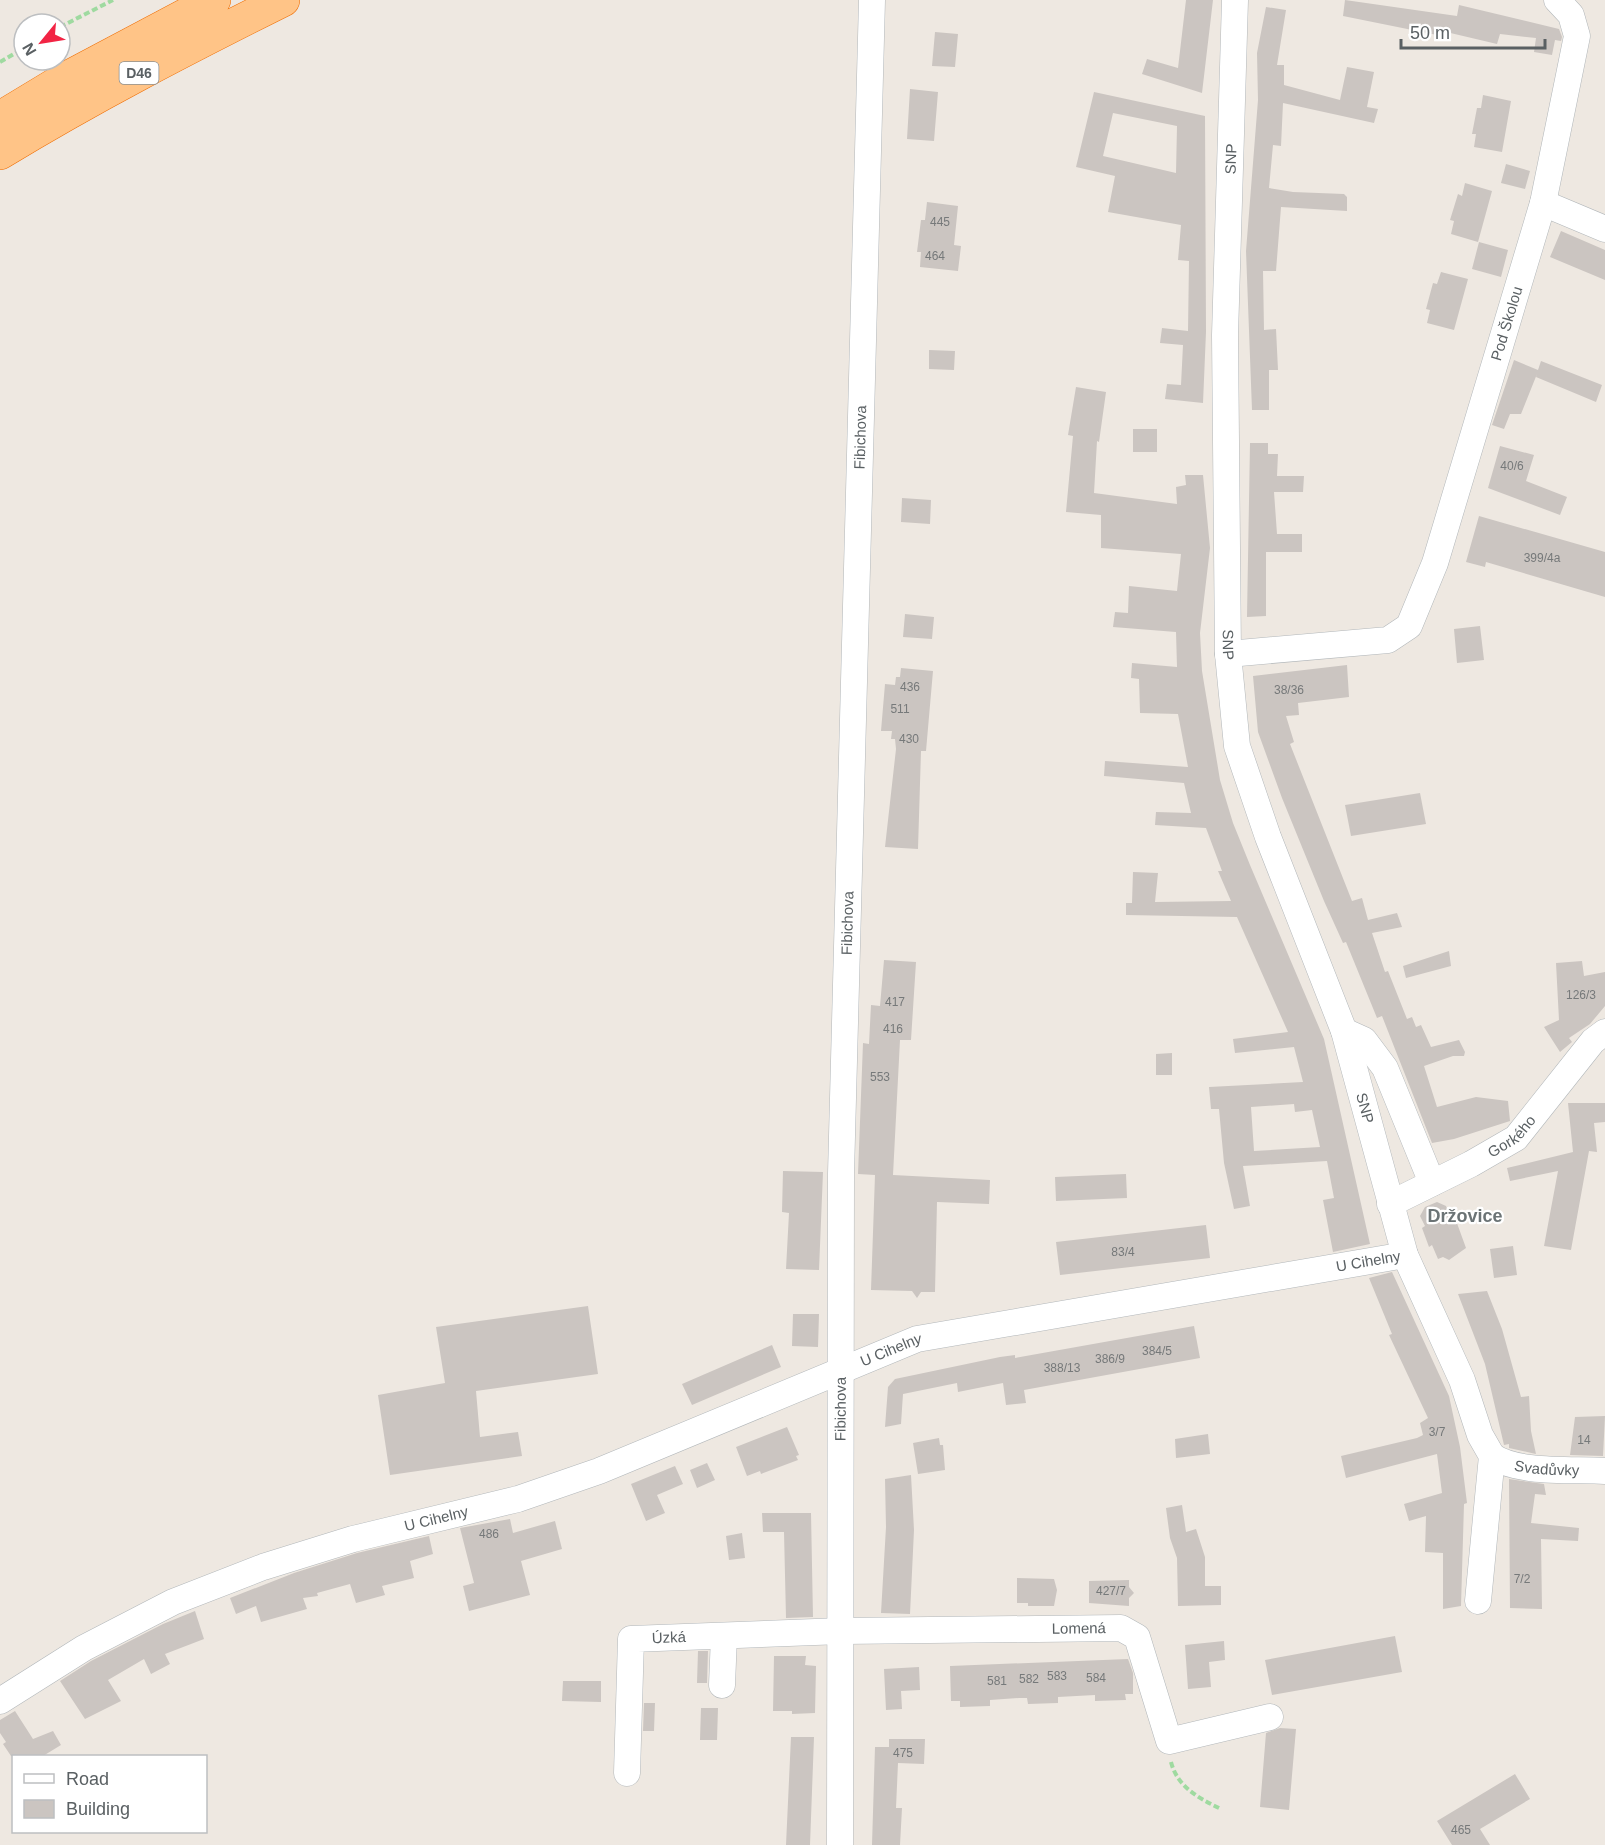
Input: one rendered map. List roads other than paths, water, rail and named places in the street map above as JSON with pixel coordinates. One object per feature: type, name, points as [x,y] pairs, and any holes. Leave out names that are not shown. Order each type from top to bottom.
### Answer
[{"type":"highway","name":"D46","points":[[0,118],[63,80],[214,0]]},
{"type":"highway","name":"D46","points":[[0,153],[155,64],[283,0]]},
{"type":"street","name":"Fibichova","points":[[840,1845],[841,1174],[872,0]]},
{"type":"street","name":"SNP","points":[[1239,2],[1225,335],[1228,654],[1237,746],[1268,837],[1344,1031],[1405,1254]]},
{"type":"street","name":"Pod Školou","points":[[1228,654],[1388,640],[1409,626],[1435,563],[1543,203],[1576,49],[1577,36],[1564,8]]},
{"type":"street","points":[[1543,203],[1605,229]]},
{"type":"street","points":[[1344,1031],[1364,1040],[1385,1068],[1432,1183]]},
{"type":"street","name":"Gorkého","points":[[1390,1204],[1516,1138],[1593,1041],[1605,1032]]},
{"type":"street","name":"U Cihelny","points":[[0,1701],[84,1648],[163,1607],[263,1567],[352,1539],[518,1499],[549,1489],[610,1467],[917,1339],[1405,1254],[1458,1370],[1480,1435],[1492,1456]]},
{"type":"street","points":[[1478,1601],[1492,1456]]},
{"type":"street","name":"Svadůvky","points":[[1492,1456],[1501,1463],[1518,1467],[1605,1471]]},
{"type":"street","name":"Lomená","points":[[842,1631],[1121,1628],[1137,1637],[1169,1741],[1270,1717]]},
{"type":"street","name":"Úzká","points":[[627,1773],[630,1639],[842,1631]]},
{"type":"street","points":[[722,1685],[724,1636]]},
{"type":"district","name":"Držovice","points":[[1465,1216]]}]
